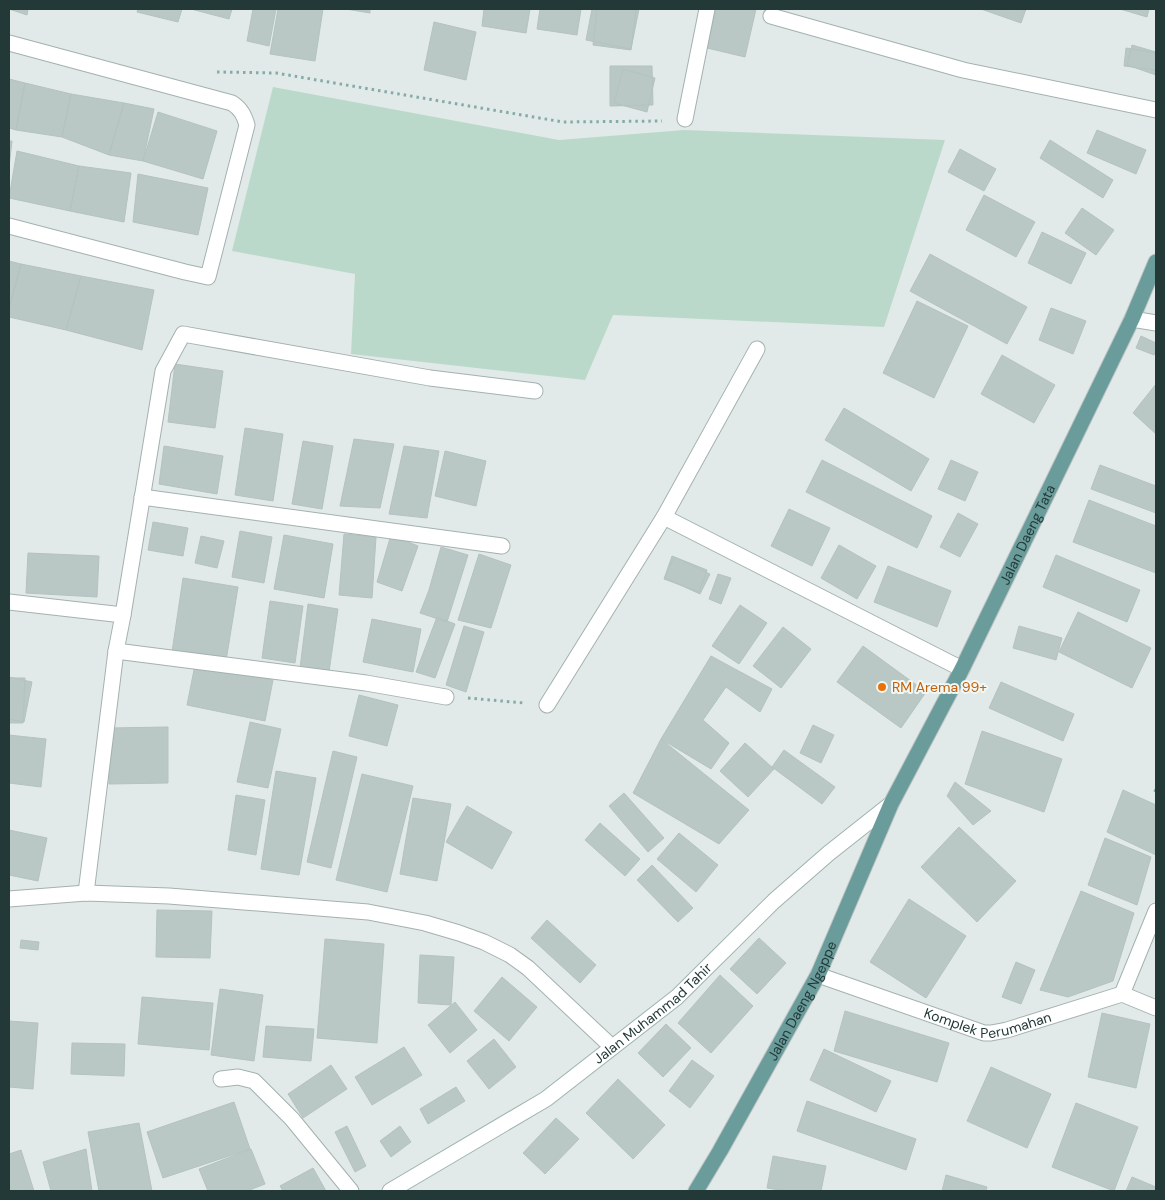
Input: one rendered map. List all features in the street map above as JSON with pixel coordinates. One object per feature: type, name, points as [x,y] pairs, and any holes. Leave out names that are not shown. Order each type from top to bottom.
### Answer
[{"type":"main road","name":"Jalan Daeng Tata","points":[[891,804],[962,669],[1132,319],[1156,262]]},
{"type":"main road","name":"Jalan Daeng Ngeppe","points":[[696,1191],[818,975],[891,804]]},
{"type":"street","points":[[685,119],[707,9]]},
{"type":"street","points":[[771,16],[963,70],[1156,110]]},
{"type":"street","points":[[9,43],[232,103],[244,115],[247,125],[208,277],[9,226]]},
{"type":"street","points":[[1132,319],[1156,323]]},
{"type":"street","points":[[86,893],[116,651],[163,371],[183,334],[430,378],[535,391]]},
{"type":"street","points":[[547,705],[664,517],[757,349]]},
{"type":"street","points":[[142,497],[502,546]]},
{"type":"street","points":[[664,517],[962,669]]},
{"type":"street","points":[[9,602],[123,615]]},
{"type":"street","points":[[116,651],[366,683],[446,697]]},
{"type":"street","name":"Jalan Muhammad Tahir","points":[[390,1191],[546,1099],[677,997],[774,901],[829,853],[891,804]]},
{"type":"street","points":[[9,899],[86,893],[178,896],[368,912],[425,923],[495,946],[528,968],[612,1047]]},
{"type":"street","points":[[1156,911],[1122,994],[1156,1008]]},
{"type":"street","name":"Komplek Perumahan","points":[[818,975],[991,1033],[1007,1030],[1122,994]]},
{"type":"street","points":[[221,1079],[238,1078],[254,1081],[292,1120],[351,1191]]},
{"type":"path","points":[[276,73],[563,122],[648,122],[685,119]]},
{"type":"path","points":[[446,697],[547,705]]},
{"type":"green space","points":[[273,87],[559,140],[684,130],[945,140],[884,327],[613,315],[585,380],[351,354],[355,274],[232,251]]},
{"type":"building","points":[[9,9],[28,9],[27,15]]},
{"type":"building","points":[[138,9],[182,9],[178,22],[137,12]]},
{"type":"building","points":[[191,9],[232,9],[229,19]]},
{"type":"building","points":[[253,9],[276,9],[269,46],[247,41]]},
{"type":"building","points":[[278,9],[323,9],[315,61],[270,54]]},
{"type":"building","points":[[346,9],[370,9],[370,13]]},
{"type":"building","points":[[484,9],[530,9],[526,33],[482,26]]},
{"type":"building","points":[[540,9],[581,9],[577,35],[537,29]]},
{"type":"building","points":[[592,9],[639,9],[631,49],[586,40]]},
{"type":"building","points":[[597,9],[636,9],[631,50],[593,45]]},
{"type":"building","points":[[716,9],[756,9],[745,57],[707,48]]},
{"type":"building","points":[[981,9],[1026,9],[1021,23]]},
{"type":"building","points":[[1120,9],[1149,9],[1147,17]]},
{"type":"building","points":[[434,22],[476,32],[466,80],[424,70]]},
{"type":"building","points":[[1132,45],[1156,52],[1156,75],[1127,65]]},
{"type":"building","points":[[1126,48],[1156,53],[1156,70],[1124,66]]},
{"type":"building","points":[[610,66],[652,66],[653,105],[610,106]]},
{"type":"building","points":[[623,69],[655,78],[647,112],[614,103]]},
{"type":"building","points":[[9,79],[25,83],[16,130],[9,128]]},
{"type":"building","points":[[25,83],[71,94],[62,137],[16,130]]},
{"type":"building","points":[[71,94],[124,103],[109,155],[62,137]]},
{"type":"building","points":[[124,103],[154,109],[143,161],[109,155]]},
{"type":"building","points":[[158,112],[217,131],[203,179],[143,161]]},
{"type":"building","points":[[1097,130],[1146,150],[1136,174],[1087,153]]},
{"type":"building","points":[[1050,140],[1113,180],[1103,198],[1040,158]]},
{"type":"building","points":[[9,141],[12,141],[9,167]]},
{"type":"building","points":[[960,149],[996,169],[984,191],[948,172]]},
{"type":"building","points":[[17,151],[79,166],[70,211],[9,198]]},
{"type":"building","points":[[79,166],[131,173],[124,222],[70,211]]},
{"type":"building","points":[[138,174],[208,188],[198,235],[133,222]]},
{"type":"building","points":[[984,195],[1035,222],[1016,257],[966,230]]},
{"type":"building","points":[[1082,208],[1114,230],[1096,255],[1065,233]]},
{"type":"building","points":[[1042,232],[1086,253],[1071,284],[1028,263]]},
{"type":"building","points":[[930,254],[1027,307],[1007,344],[910,291]]},
{"type":"building","points":[[9,261],[21,264],[9,309]]},
{"type":"building","points":[[21,264],[81,276],[66,330],[9,317],[9,309]]},
{"type":"building","points":[[81,276],[154,290],[142,350],[66,330]]},
{"type":"building","points":[[917,301],[968,326],[934,398],[883,373]]},
{"type":"building","points":[[1051,308],[1086,321],[1073,354],[1039,340]]},
{"type":"building","points":[[1141,336],[1156,343],[1154,355],[1136,348]]},
{"type":"building","points":[[1002,355],[1055,385],[1034,423],[981,394]]},
{"type":"building","points":[[175,364],[223,371],[215,428],[168,422]]},
{"type":"building","points":[[1156,384],[1156,434],[1133,413]]},
{"type":"building","points":[[844,408],[929,459],[911,491],[825,440]]},
{"type":"building","points":[[245,428],[283,434],[273,501],[235,495]]},
{"type":"building","points":[[354,439],[394,444],[380,508],[340,506]]},
{"type":"building","points":[[303,441],[333,446],[322,509],[292,504]]},
{"type":"building","points":[[164,446],[223,456],[217,494],[159,484]]},
{"type":"building","points":[[404,446],[439,451],[427,518],[389,514]]},
{"type":"building","points":[[445,451],[486,461],[476,506],[435,496]]},
{"type":"building","points":[[822,460],[932,516],[917,548],[806,492]]},
{"type":"building","points":[[951,460],[978,472],[965,501],[938,489]]},
{"type":"building","points":[[1100,465],[1156,486],[1156,513],[1091,489]]},
{"type":"building","points":[[1089,500],[1156,526],[1156,573],[1073,542]]},
{"type":"building","points":[[789,509],[830,528],[812,566],[771,546]]},
{"type":"building","points":[[958,513],[978,524],[960,557],[940,547]]},
{"type":"building","points":[[153,522],[188,528],[183,556],[148,550]]},
{"type":"building","points":[[240,531],[272,537],[264,583],[232,577]]},
{"type":"building","points":[[344,534],[376,537],[372,598],[339,595]]},
{"type":"building","points":[[284,535],[333,544],[324,598],[274,589]]},
{"type":"building","points":[[391,535],[418,546],[402,591],[377,582]]},
{"type":"building","points":[[201,536],[224,541],[217,568],[195,563]]},
{"type":"building","points":[[839,545],[876,566],[857,599],[821,578]]},
{"type":"building","points":[[441,547],[468,555],[447,622],[420,613],[429,590]]},
{"type":"building","points":[[28,553],[99,556],[97,597],[26,593]]},
{"type":"building","points":[[479,554],[511,565],[491,628],[458,620]]},
{"type":"building","points":[[1056,555],[1140,590],[1127,622],[1043,587]]},
{"type":"building","points":[[672,556],[707,570],[699,592],[664,579]]},
{"type":"building","points":[[674,557],[710,574],[700,594],[665,578]]},
{"type":"building","points":[[888,566],[951,591],[937,627],[874,602]]},
{"type":"building","points":[[718,574],[731,578],[721,604],[709,599]]},
{"type":"building","points":[[183,578],[238,587],[226,661],[172,652]]},
{"type":"building","points":[[270,601],[303,606],[295,663],[262,658]]},
{"type":"building","points":[[308,604],[338,609],[329,672],[300,668]]},
{"type":"building","points":[[740,605],[767,623],[739,664],[712,646]]},
{"type":"building","points":[[1078,612],[1151,648],[1132,688],[1059,652]]},
{"type":"building","points":[[437,617],[455,624],[435,678],[416,672]]},
{"type":"building","points":[[372,619],[421,629],[413,672],[363,662]]},
{"type":"building","points":[[464,626],[484,632],[466,692],[446,685]]},
{"type":"building","points":[[1019,626],[1062,638],[1056,660],[1013,648]]},
{"type":"building","points":[[783,627],[811,649],[781,688],[753,666]]},
{"type":"building","name":"RM Arema 99+","points":[[863,646],[926,692],[901,728],[837,682]]},
{"type":"building","points":[[711,656],[772,689],[760,712],[726,687],[703,720],[729,743],[711,769],[661,739]]},
{"type":"building","points":[[195,665],[273,680],[265,721],[187,705]]},
{"type":"building","points":[[9,677],[32,682],[24,722],[9,719]]},
{"type":"building","points":[[9,678],[25,678],[23,723],[9,723]]},
{"type":"building","points":[[1001,682],[1074,714],[1063,741],[989,708]]},
{"type":"building","points":[[359,695],[398,705],[387,746],[349,736]]},
{"type":"building","points":[[250,722],[281,729],[268,788],[237,782]]},
{"type":"building","points":[[813,725],[834,735],[821,763],[800,753]]},
{"type":"building","points":[[168,727],[168,783],[109,784],[109,728]]},
{"type":"building","points":[[982,731],[1062,759],[1044,812],[965,784]]},
{"type":"building","points":[[9,735],[46,739],[41,787],[9,783]]},
{"type":"building","points":[[661,739],[749,810],[719,844],[633,793]]},
{"type":"building","points":[[745,743],[774,769],[748,797],[720,771]]},
{"type":"building","points":[[784,750],[835,787],[822,804],[772,767]]},
{"type":"building","points":[[333,751],[357,757],[331,868],[307,862]]},
{"type":"building","points":[[276,771],[316,778],[299,875],[261,869]]},
{"type":"building","points":[[362,774],[413,786],[387,892],[336,880]]},
{"type":"building","points":[[955,782],[991,811],[973,825],[947,796]]},
{"type":"building","points":[[1123,790],[1156,805],[1156,855],[1107,832]]},
{"type":"building","points":[[624,793],[664,838],[648,852],[609,806]]},
{"type":"building","points":[[236,795],[265,800],[256,855],[228,850]]},
{"type":"building","points":[[413,798],[451,804],[437,881],[400,874]]},
{"type":"building","points":[[467,806],[512,832],[492,869],[446,842]]},
{"type":"building","points":[[600,823],[640,859],[625,876],[585,840]]},
{"type":"building","points":[[959,827],[1016,881],[977,922],[921,867]]},
{"type":"building","points":[[9,830],[47,838],[38,881],[9,875]]},
{"type":"building","points":[[679,833],[718,865],[696,892],[657,859]]},
{"type":"building","points":[[1105,838],[1151,857],[1137,905],[1088,885]]},
{"type":"building","points":[[652,865],[693,908],[678,922],[637,880]]},
{"type":"building","points":[[1081,891],[1134,913],[1113,981],[1068,997],[1040,990]]},
{"type":"building","points":[[909,899],[966,936],[926,998],[870,962]]},
{"type":"building","points":[[157,910],[212,911],[210,958],[156,957]]},
{"type":"building","points":[[547,920],[596,965],[580,983],[531,938]]},
{"type":"building","points":[[759,938],[786,963],[757,994],[730,969]]},
{"type":"building","points":[[325,939],[384,944],[377,1043],[317,1038]]},
{"type":"building","points":[[21,940],[39,942],[38,950],[20,948]]},
{"type":"building","points":[[420,955],[454,957],[451,1005],[418,1003]]},
{"type":"building","points":[[1016,962],[1035,970],[1021,1004],[1002,997]]},
{"type":"building","points":[[720,975],[753,1006],[711,1053],[678,1023]]},
{"type":"building","points":[[502,977],[537,1007],[509,1041],[474,1011]]},
{"type":"building","points":[[220,989],[263,995],[254,1061],[211,1055]]},
{"type":"building","points":[[142,997],[213,1003],[209,1050],[138,1044]]},
{"type":"building","points":[[455,1002],[477,1030],[450,1053],[428,1025]]},
{"type":"building","points":[[845,1011],[949,1043],[937,1082],[834,1051]]},
{"type":"building","points":[[1102,1013],[1150,1024],[1136,1088],[1088,1077]]},
{"type":"building","points":[[9,1021],[38,1023],[33,1089],[9,1087]]},
{"type":"building","points":[[666,1024],[691,1048],[663,1077],[638,1053]]},
{"type":"building","points":[[266,1026],[314,1029],[311,1061],[263,1057]]},
{"type":"building","points":[[494,1039],[516,1067],[489,1089],[467,1061]]},
{"type":"building","points":[[72,1043],[125,1044],[124,1076],[71,1074]]},
{"type":"building","points":[[404,1047],[422,1075],[372,1105],[355,1077]]},
{"type":"building","points":[[824,1049],[891,1081],[876,1112],[810,1080]]},
{"type":"building","points":[[692,1060],[714,1076],[690,1108],[669,1091]]},
{"type":"building","points":[[331,1065],[347,1089],[303,1118],[288,1094]]},
{"type":"building","points":[[991,1067],[1051,1094],[1027,1148],[967,1121]]},
{"type":"building","points":[[618,1079],[665,1125],[633,1159],[586,1113]]},
{"type":"building","points":[[456,1087],[465,1101],[428,1124],[420,1109]]},
{"type":"building","points":[[807,1101],[916,1139],[906,1170],[797,1131]]},
{"type":"building","points":[[234,1102],[250,1149],[163,1178],[147,1132]]},
{"type":"building","points":[[1076,1103],[1138,1127],[1114,1191],[1052,1167]]},
{"type":"building","points":[[556,1118],[579,1139],[545,1174],[523,1153]]},
{"type":"building","points":[[139,1123],[152,1191],[99,1191],[88,1132]]},
{"type":"building","points":[[347,1126],[366,1166],[355,1172],[335,1132]]},
{"type":"building","points":[[400,1126],[411,1142],[391,1157],[380,1141]]},
{"type":"building","points":[[86,1149],[92,1191],[51,1191],[43,1162]]},
{"type":"building","points":[[251,1149],[265,1184],[247,1191],[208,1191],[199,1169]]},
{"type":"building","points":[[21,1150],[34,1191],[9,1191],[9,1154]]},
{"type":"building","points":[[773,1156],[826,1166],[821,1191],[786,1191],[767,1188]]},
{"type":"building","points":[[313,1168],[326,1191],[283,1191],[280,1186]]},
{"type":"building","points":[[946,1175],[987,1187],[986,1191],[942,1191]]},
{"type":"building","points":[[1132,1177],[1156,1187],[1154,1191],[1126,1191]]},
{"type":"place","name":"RM Arema 99+","points":[[882,687]]}]
